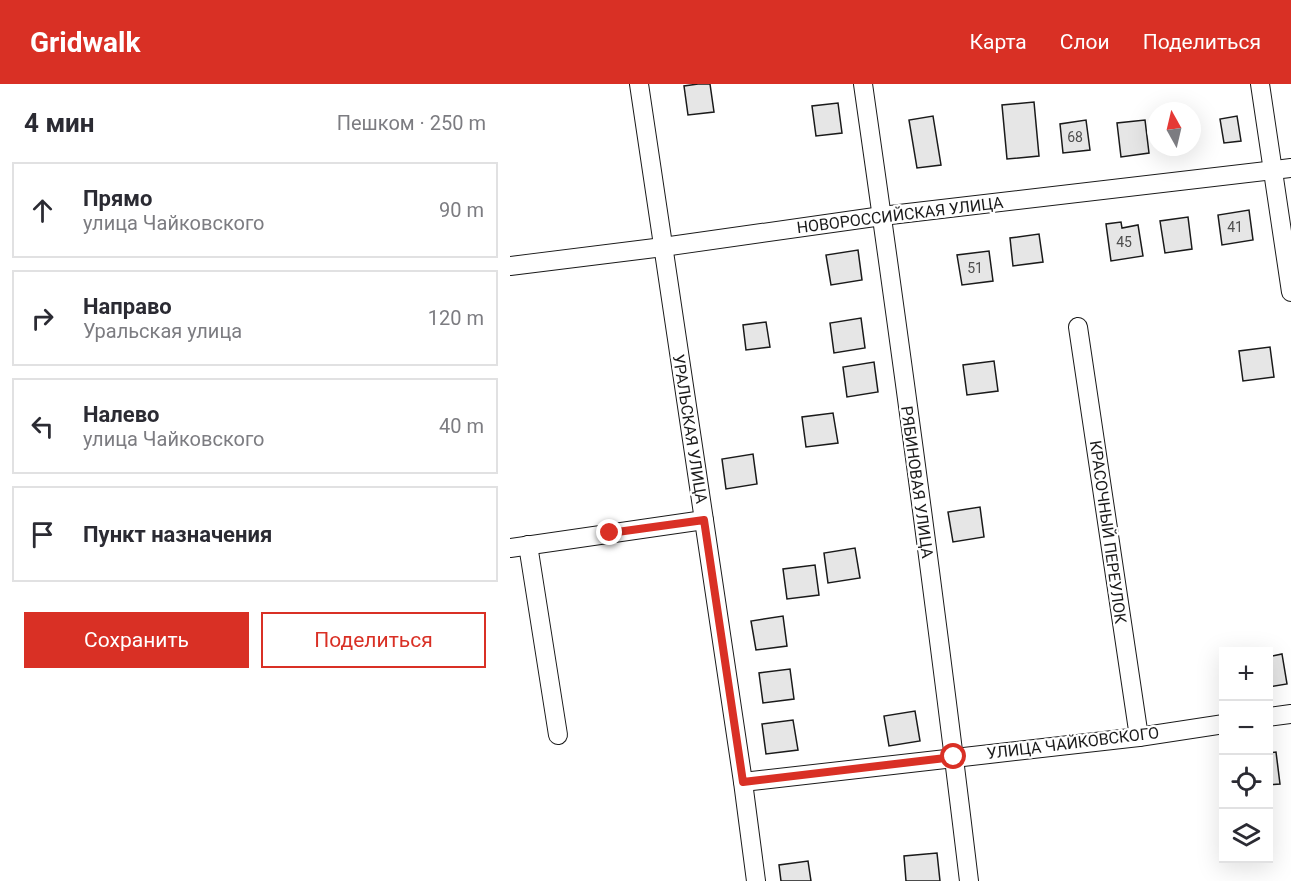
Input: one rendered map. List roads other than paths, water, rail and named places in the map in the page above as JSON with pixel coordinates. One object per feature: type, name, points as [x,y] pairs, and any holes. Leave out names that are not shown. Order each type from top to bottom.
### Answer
[{"type":"street","name":"УРАЛЬСКАЯ УЛИЦА","points":[[639,84],[756,881]]},
{"type":"street","name":"РЯБИНОВАЯ УЛИЦА","points":[[863,84],[969,881]]},
{"type":"street","points":[[1260,84],[1282,169],[1291,292]]},
{"type":"street","name":"НОВОРОССИЙСКАЯ УЛИЦА","points":[[510,266],[882,216],[1282,169]]},
{"type":"street","name":"КРАСОЧНЫЙ ПЕРЕУЛОК","points":[[1078,327],[1138,736]]},
{"type":"street","points":[[558,735],[519,546],[704,520]]},
{"type":"street","points":[[1273,716],[1291,714]]},
{"type":"street","name":"УЛИЦА ЧАЙКОВСКОГО","points":[[743,782],[1219,725]]}]
